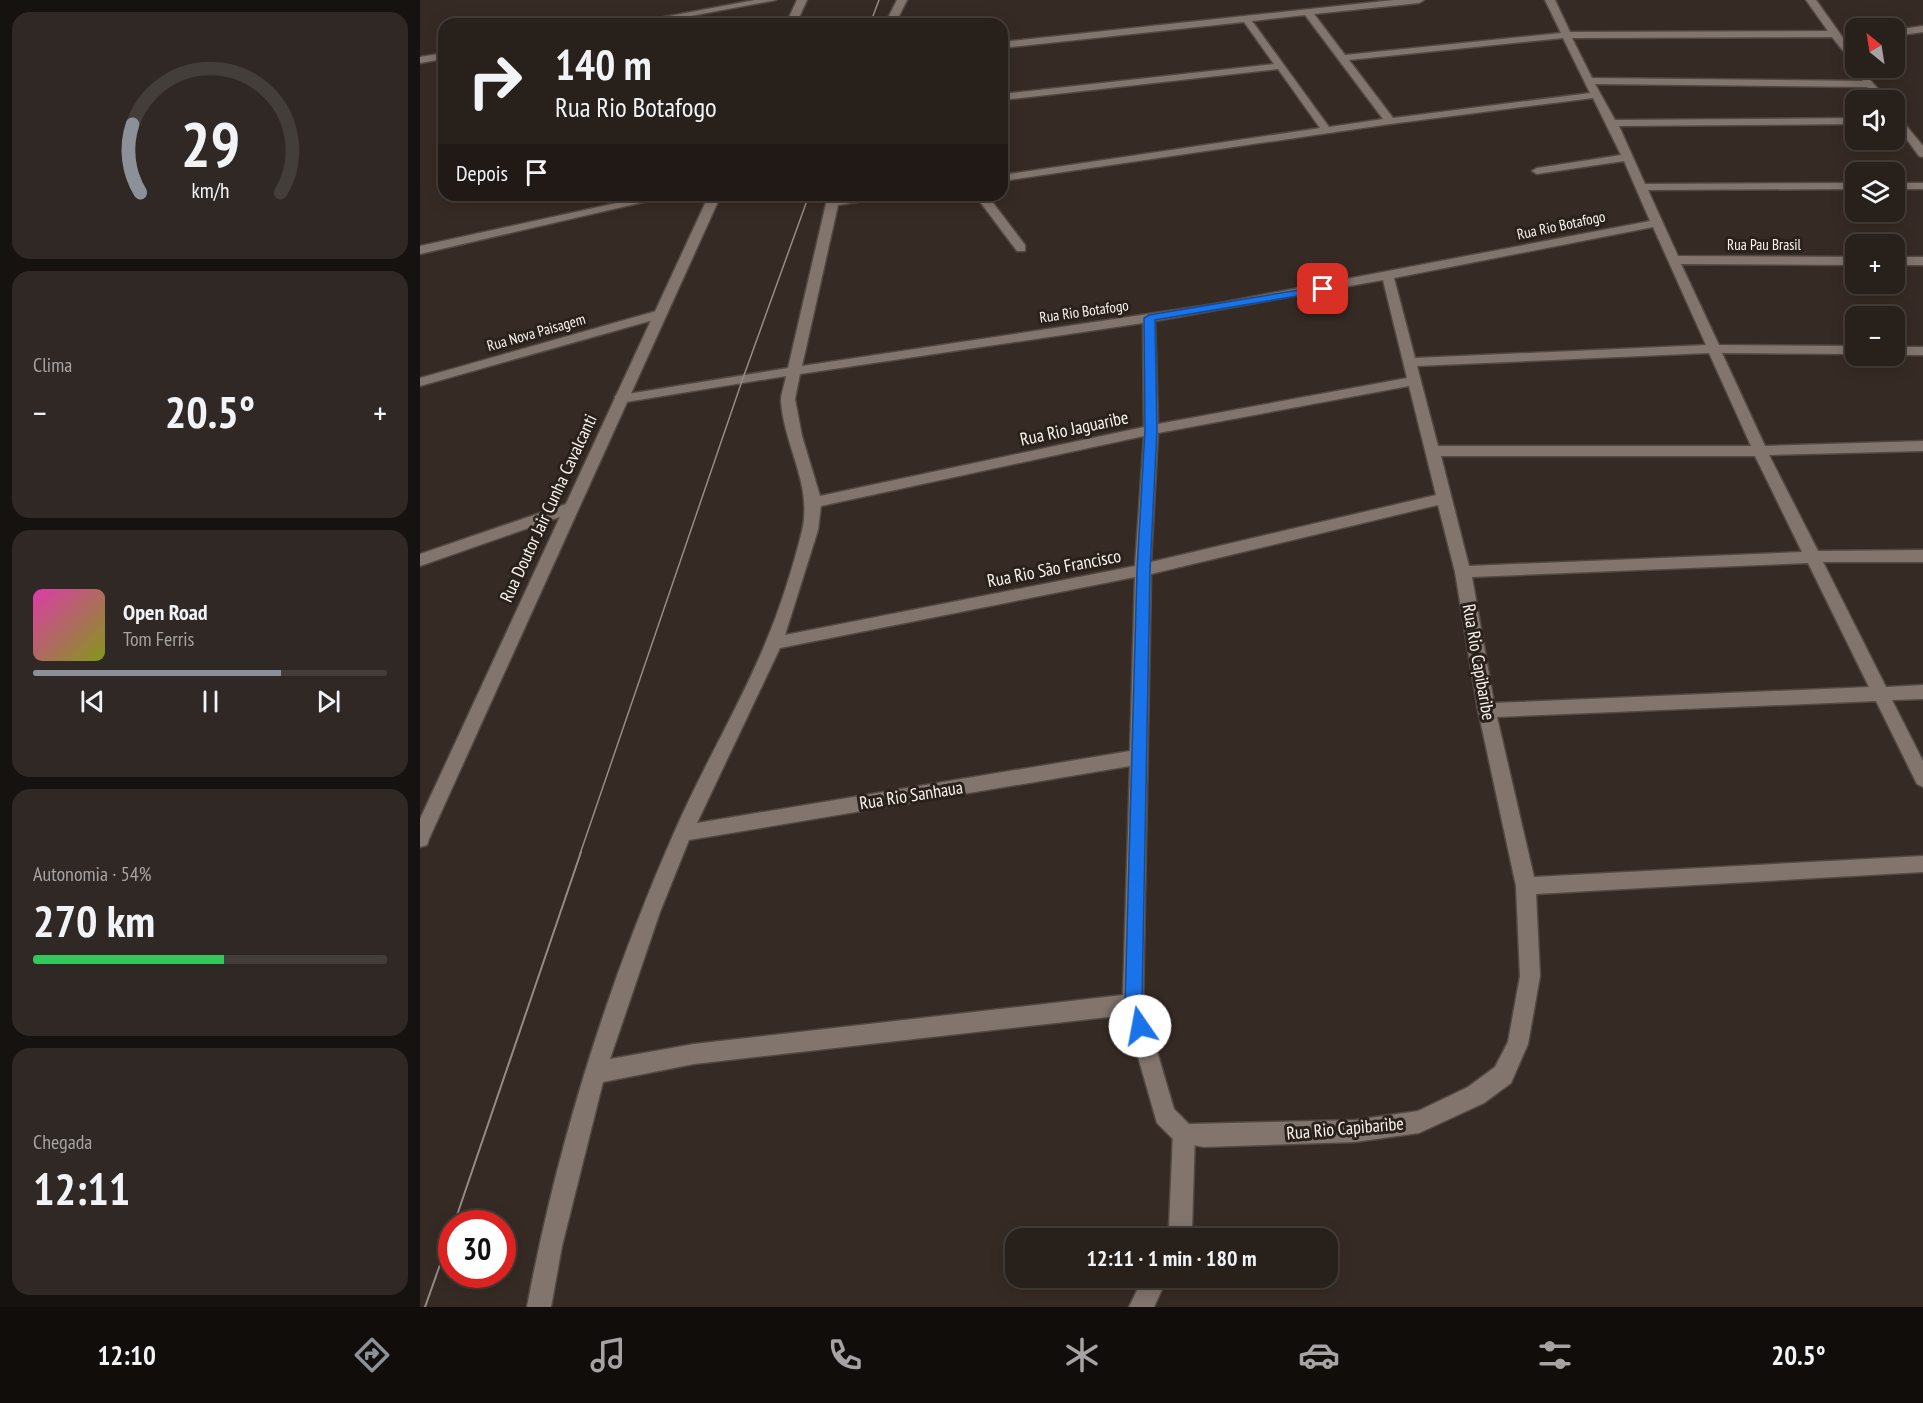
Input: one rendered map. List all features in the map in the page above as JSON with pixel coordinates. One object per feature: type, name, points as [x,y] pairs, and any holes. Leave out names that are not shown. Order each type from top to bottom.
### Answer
[{"type":"street","points":[[667,18],[771,0]]},
{"type":"street","points":[[794,18],[802,0]]},
{"type":"street","points":[[893,18],[902,0]]},
{"type":"street","points":[[1008,44],[1309,14],[1419,0]]},
{"type":"street","points":[[1550,0],[1595,95],[1612,123],[1672,260],[1716,349],[1760,451],[1923,779]]},
{"type":"street","points":[[1811,0],[1845,48]]},
{"type":"street","points":[[1309,14],[1390,121]]},
{"type":"street","points":[[1247,20],[1327,130]]},
{"type":"street","points":[[1905,31],[1923,29]]},
{"type":"street","points":[[1342,58],[1566,35],[1845,37]]},
{"type":"street","points":[[420,60],[438,57]]},
{"type":"street","points":[[1008,96],[1282,66]]},
{"type":"street","points":[[1864,78],[1874,90]]},
{"type":"street","points":[[1588,81],[1868,84]]},
{"type":"street","points":[[1008,177],[1390,121],[1595,95]]},
{"type":"street","points":[[1612,123],[1845,121]]},
{"type":"street","points":[[1905,125],[1918,136],[1923,154]]},
{"type":"street","points":[[1537,171],[1627,157]]},
{"type":"street","points":[[1640,187],[1845,186]]},
{"type":"street","points":[[1905,186],[1923,186]]},
{"type":"street","points":[[420,250],[641,201]]},
{"type":"street","name":"Rua Doutor Jair Cunha Cavalcanti","points":[[420,839],[569,508],[712,201]]},
{"type":"street","points":[[539,1307],[550,1246],[596,1073],[650,912],[683,833],[774,643],[810,530],[814,502],[795,436],[788,399],[832,201]]},
{"type":"street","points":[[986,201],[1021,248]]},
{"type":"street","name":"Rua Rio Botafogo","points":[[620,399],[793,370],[1149,318],[1388,278],[1656,223]]},
{"type":"street","name":"Rua Pau Brasil","points":[[1672,260],[1845,261]]},
{"type":"street","points":[[1905,261],[1923,261]]},
{"type":"street","name":"Rua Rio Capibaribe","points":[[1184,1134],[1204,1136],[1355,1131],[1419,1122],[1476,1095],[1503,1075],[1518,1044],[1530,976],[1526,886],[1486,710],[1463,572],[1435,451],[1413,381],[1388,278]]},
{"type":"street","name":"Rua Nova Paisagem","points":[[420,382],[660,314]]},
{"type":"street","points":[[1149,318],[1151,430],[1143,570],[1133,1004],[1165,1115],[1184,1134],[1180,1228]]},
{"type":"street","points":[[1409,362],[1716,349],[1845,350]]},
{"type":"street","points":[[1905,351],[1923,351]]},
{"type":"street","name":"Rua Rio Jaguaribe","points":[[814,502],[1151,430],[1413,381]]},
{"type":"street","points":[[1435,451],[1760,451],[1923,446]]},
{"type":"street","name":"Rua Rio São Francisco","points":[[774,643],[1143,570],[1445,498]]},
{"type":"street","points":[[420,560],[569,508]]},
{"type":"street","points":[[1463,572],[1814,556],[1923,556]]},
{"type":"street","points":[[1486,710],[1923,692]]},
{"type":"street","name":"Rua Rio Sanhaua","points":[[683,833],[1140,757]]},
{"type":"street","points":[[1526,886],[1923,864]]},
{"type":"street","points":[[596,1073],[694,1053],[1133,1004]]},
{"type":"street","points":[[1141,1307],[1150,1288]]},
{"type":"tram line","points":[[872,18],[879,0]]},
{"type":"tram line","points":[[580,854],[743,378],[807,201]]},
{"type":"tram line","points":[[459,1210],[581,852]]},
{"type":"tram line","points":[[425,1307],[438,1270]]},
{"type":"route","points":[[1140,1026],[1133,1004],[1143,570],[1151,430],[1149,318],[1323,289]]}]
